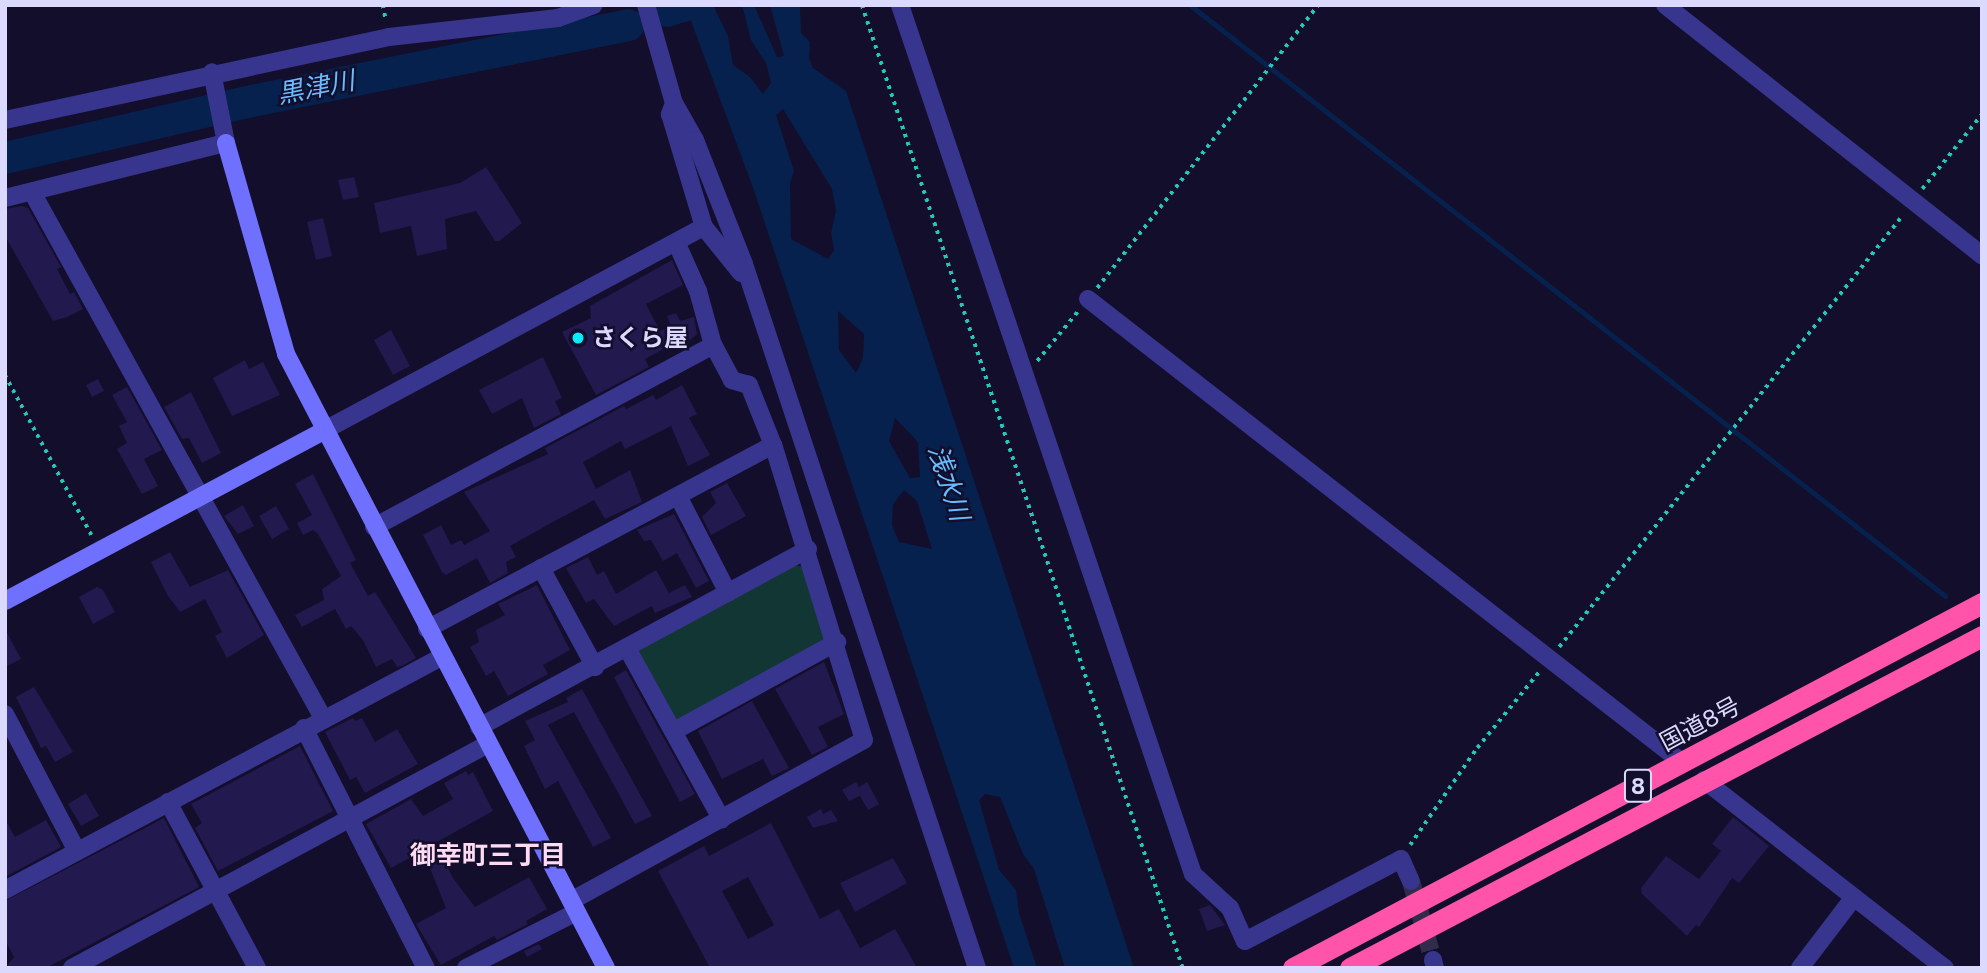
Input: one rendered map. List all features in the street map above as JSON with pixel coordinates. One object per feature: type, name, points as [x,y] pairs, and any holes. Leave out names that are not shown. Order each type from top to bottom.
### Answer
[{"type":"highway","name":"国道8号","points":[[1293,968],[1982,603]]},
{"type":"highway","name":"8","points":[[1350,968],[1982,636]]},
{"type":"street","points":[[5,120],[212,72],[403,34],[558,18],[594,5]]},
{"type":"street","points":[[646,5],[674,103],[695,140],[750,284],[977,968]]},
{"type":"street","points":[[900,5],[1193,874],[1230,908],[1245,941],[1401,859],[1411,881]]},
{"type":"street","points":[[1665,5],[1982,254]]},
{"type":"street","points":[[212,72],[226,143],[281,342],[323,431],[606,968]]},
{"type":"street","points":[[674,103],[670,114],[704,227],[750,284]]},
{"type":"street","points":[[5,198],[226,143]]},
{"type":"street","points":[[32,192],[204,496],[323,718]]},
{"type":"street","points":[[5,601],[677,244],[704,227]]},
{"type":"street","points":[[466,968],[864,740],[837,642],[773,445],[749,385],[733,380],[713,345],[698,291],[677,244]]},
{"type":"street","points":[[1088,299],[1683,763]]},
{"type":"street","points":[[374,527],[713,345]]},
{"type":"street","points":[[427,629],[773,445]]},
{"type":"street","points":[[678,496],[728,593]]},
{"type":"street","points":[[479,727],[808,550]]},
{"type":"street","points":[[541,568],[594,667]]},
{"type":"street","points":[[674,731],[837,642]]},
{"type":"street","points":[[627,648],[722,820]]},
{"type":"street","points":[[5,890],[304,728],[442,657]]},
{"type":"street","points":[[5,714],[77,851]]},
{"type":"street","points":[[304,728],[426,968]]},
{"type":"street","points":[[72,968],[352,820],[488,744]]},
{"type":"street","points":[[1704,780],[1945,968]]},
{"type":"street","points":[[168,802],[257,968]]},
{"type":"street","points":[[1800,968],[1854,897]]},
{"type":"path","points":[[862,5],[1183,968]]},
{"type":"path","points":[[1026,376],[1318,5]]},
{"type":"path","points":[[1401,859],[1477,748],[1982,114]]},
{"type":"path","points":[[5,375],[99,550]]},
{"type":"green space","points":[[792,564],[803,567],[827,641],[675,724],[634,650]]},
{"type":"water","name":"浅水川","points":[[678,5],[713,5],[728,36],[733,65],[750,77],[763,94],[771,83],[766,63],[751,40],[742,5],[754,5],[777,57],[784,56],[770,5],[800,5],[801,33],[810,42],[809,58],[813,68],[846,91],[1134,968],[1065,968],[1034,869],[1023,854],[1000,797],[985,794],[979,800],[999,870],[1016,890],[1019,913],[1037,968],[1014,968],[752,185],[691,21],[683,22]],"holes":[[[783,109],[832,189],[836,211],[831,233],[834,250],[828,259],[791,239],[790,183],[794,171],[776,115]],[[838,311],[864,334],[863,358],[856,373],[839,350]],[[895,418],[918,442],[920,477],[910,478],[889,441]],[[904,490],[917,501],[932,549],[899,542],[892,525],[893,504]]]},
{"type":"building","points":[[486,167],[522,223],[499,241],[495,241],[476,211],[445,219],[447,249],[417,256],[411,226],[380,233],[374,203],[460,183]]},
{"type":"building","points":[[354,177],[359,197],[343,200],[338,180]]},
{"type":"building","points":[[22,206],[28,208],[61,267],[57,269],[70,294],[74,292],[83,309],[67,317],[53,321],[5,236],[5,209]]},
{"type":"building","points":[[323,218],[332,256],[316,260],[307,222]]},
{"type":"building","points":[[672,260],[683,285],[646,304],[660,331],[671,326],[667,316],[676,313],[680,321],[694,317],[697,334],[678,351],[674,343],[645,359],[649,367],[596,395],[562,332],[591,318],[590,306]]},
{"type":"building","points":[[391,330],[410,366],[393,375],[374,340]]},
{"type":"building","points":[[543,357],[562,398],[555,401],[561,414],[534,428],[522,398],[492,414],[479,390]]},
{"type":"building","points":[[245,360],[249,369],[263,362],[280,395],[232,416],[213,378]]},
{"type":"building","points":[[98,379],[104,391],[92,397],[86,385]]},
{"type":"building","points":[[682,385],[697,414],[689,418],[710,455],[688,466],[671,426],[625,449],[621,441],[583,462],[596,489],[630,470],[642,502],[605,519],[594,500],[510,546],[516,557],[506,562],[508,573],[490,583],[477,558],[446,575],[442,572],[423,535],[441,525],[451,545],[461,540],[464,545],[490,531],[464,492],[548,454],[545,448],[624,406],[626,409],[653,395],[656,400]]},
{"type":"building","points":[[127,387],[162,450],[144,459],[158,486],[142,494],[117,449],[127,443],[119,426],[127,422],[112,395]]},
{"type":"building","points":[[191,392],[221,453],[202,463],[189,438],[182,439],[164,407]]},
{"type":"building","points":[[313,474],[356,560],[350,563],[368,596],[375,592],[416,658],[402,666],[397,667],[392,659],[376,667],[363,640],[351,626],[346,629],[335,609],[302,627],[295,615],[324,600],[322,589],[341,576],[318,534],[313,530],[303,535],[297,523],[312,515],[295,484]]},
{"type":"building","points":[[727,483],[746,516],[711,535],[702,517],[716,503],[710,492]]},
{"type":"building","points":[[243,505],[254,526],[238,534],[224,516]]},
{"type":"building","points":[[276,506],[289,529],[272,539],[259,516]]},
{"type":"building","points":[[674,514],[709,581],[696,588],[677,553],[663,561],[651,540],[644,541],[637,530]]},
{"type":"building","points":[[170,552],[190,587],[228,570],[264,635],[227,658],[215,636],[222,632],[205,599],[180,612],[168,596],[151,562]]},
{"type":"building","points":[[588,557],[597,575],[604,571],[616,594],[656,570],[669,593],[685,585],[692,597],[655,613],[652,606],[614,626],[594,599],[586,603],[566,568]]},
{"type":"building","points":[[537,585],[570,650],[543,665],[548,674],[508,696],[494,671],[486,676],[470,647],[479,642],[476,630],[505,615],[498,604]]},
{"type":"building","points":[[97,587],[103,590],[115,612],[93,624],[79,597]]},
{"type":"building","points":[[5,629],[21,659],[5,667]]},
{"type":"building","points":[[824,662],[844,714],[818,727],[828,747],[812,755],[775,689]]},
{"type":"building","points":[[626,670],[695,794],[680,802],[614,677]]},
{"type":"building","points":[[34,687],[73,752],[55,762],[46,746],[41,748],[16,697]]},
{"type":"building","points":[[582,689],[652,816],[635,824],[574,712],[548,725],[611,838],[593,847],[558,781],[545,789],[524,746],[535,740],[525,721],[568,702],[566,698]]},
{"type":"building","points":[[752,701],[789,768],[772,776],[763,759],[722,779],[698,731]]},
{"type":"building","points":[[353,718],[355,721],[362,718],[375,742],[397,729],[418,764],[365,793],[356,777],[350,780],[325,732]]},
{"type":"building","points":[[300,746],[333,811],[218,871],[195,828],[202,823],[191,804]]},
{"type":"building","points":[[466,771],[468,775],[473,772],[493,811],[435,843],[453,878],[475,907],[529,877],[547,909],[526,921],[528,924],[497,940],[494,936],[441,965],[416,924],[446,908],[423,851],[391,868],[366,824],[411,799],[423,816],[453,799],[444,783]]},
{"type":"building","points":[[856,782],[859,787],[867,782],[879,804],[868,810],[860,796],[849,801],[842,790]]},
{"type":"building","points":[[86,793],[99,816],[81,826],[68,804]]},
{"type":"building","points":[[821,809],[823,814],[831,810],[838,821],[813,828],[807,817]]},
{"type":"building","points":[[1733,817],[1769,846],[1739,883],[1732,878],[1699,927],[1696,925],[1687,936],[1642,894],[1641,888],[1666,856],[1699,879],[1721,851],[1712,844]]},
{"type":"building","points":[[164,818],[199,887],[46,968],[5,968],[14,957],[5,940],[5,901]]},
{"type":"building","points":[[5,819],[15,837],[46,820],[61,847],[5,877]]},
{"type":"building","points":[[771,823],[820,919],[839,909],[860,948],[895,929],[917,968],[710,968],[658,871],[704,846],[709,856]],"holes":[[[748,877],[774,925],[748,939],[722,891]]]},
{"type":"building","points":[[893,858],[907,883],[855,912],[840,883]]},
{"type":"building","points":[[1210,905],[1225,925],[1207,931],[1199,909]]},
{"type":"building","points":[[539,944],[542,949],[527,957],[524,951]]},
{"type":"waterway","name":"黒津川","points":[[667,11],[686,5]]},
{"type":"waterway","points":[[1190,5],[1945,596]]},
{"type":"waterway","name":"黒津川","points":[[5,158],[247,102],[628,25]]},
{"type":"tunnel","points":[[1411,881],[1433,960]]},
{"type":"place","name":"さくら屋","points":[[578,338]]},
{"type":"district","name":"御幸町三丁目","points":[[488,856]]}]
